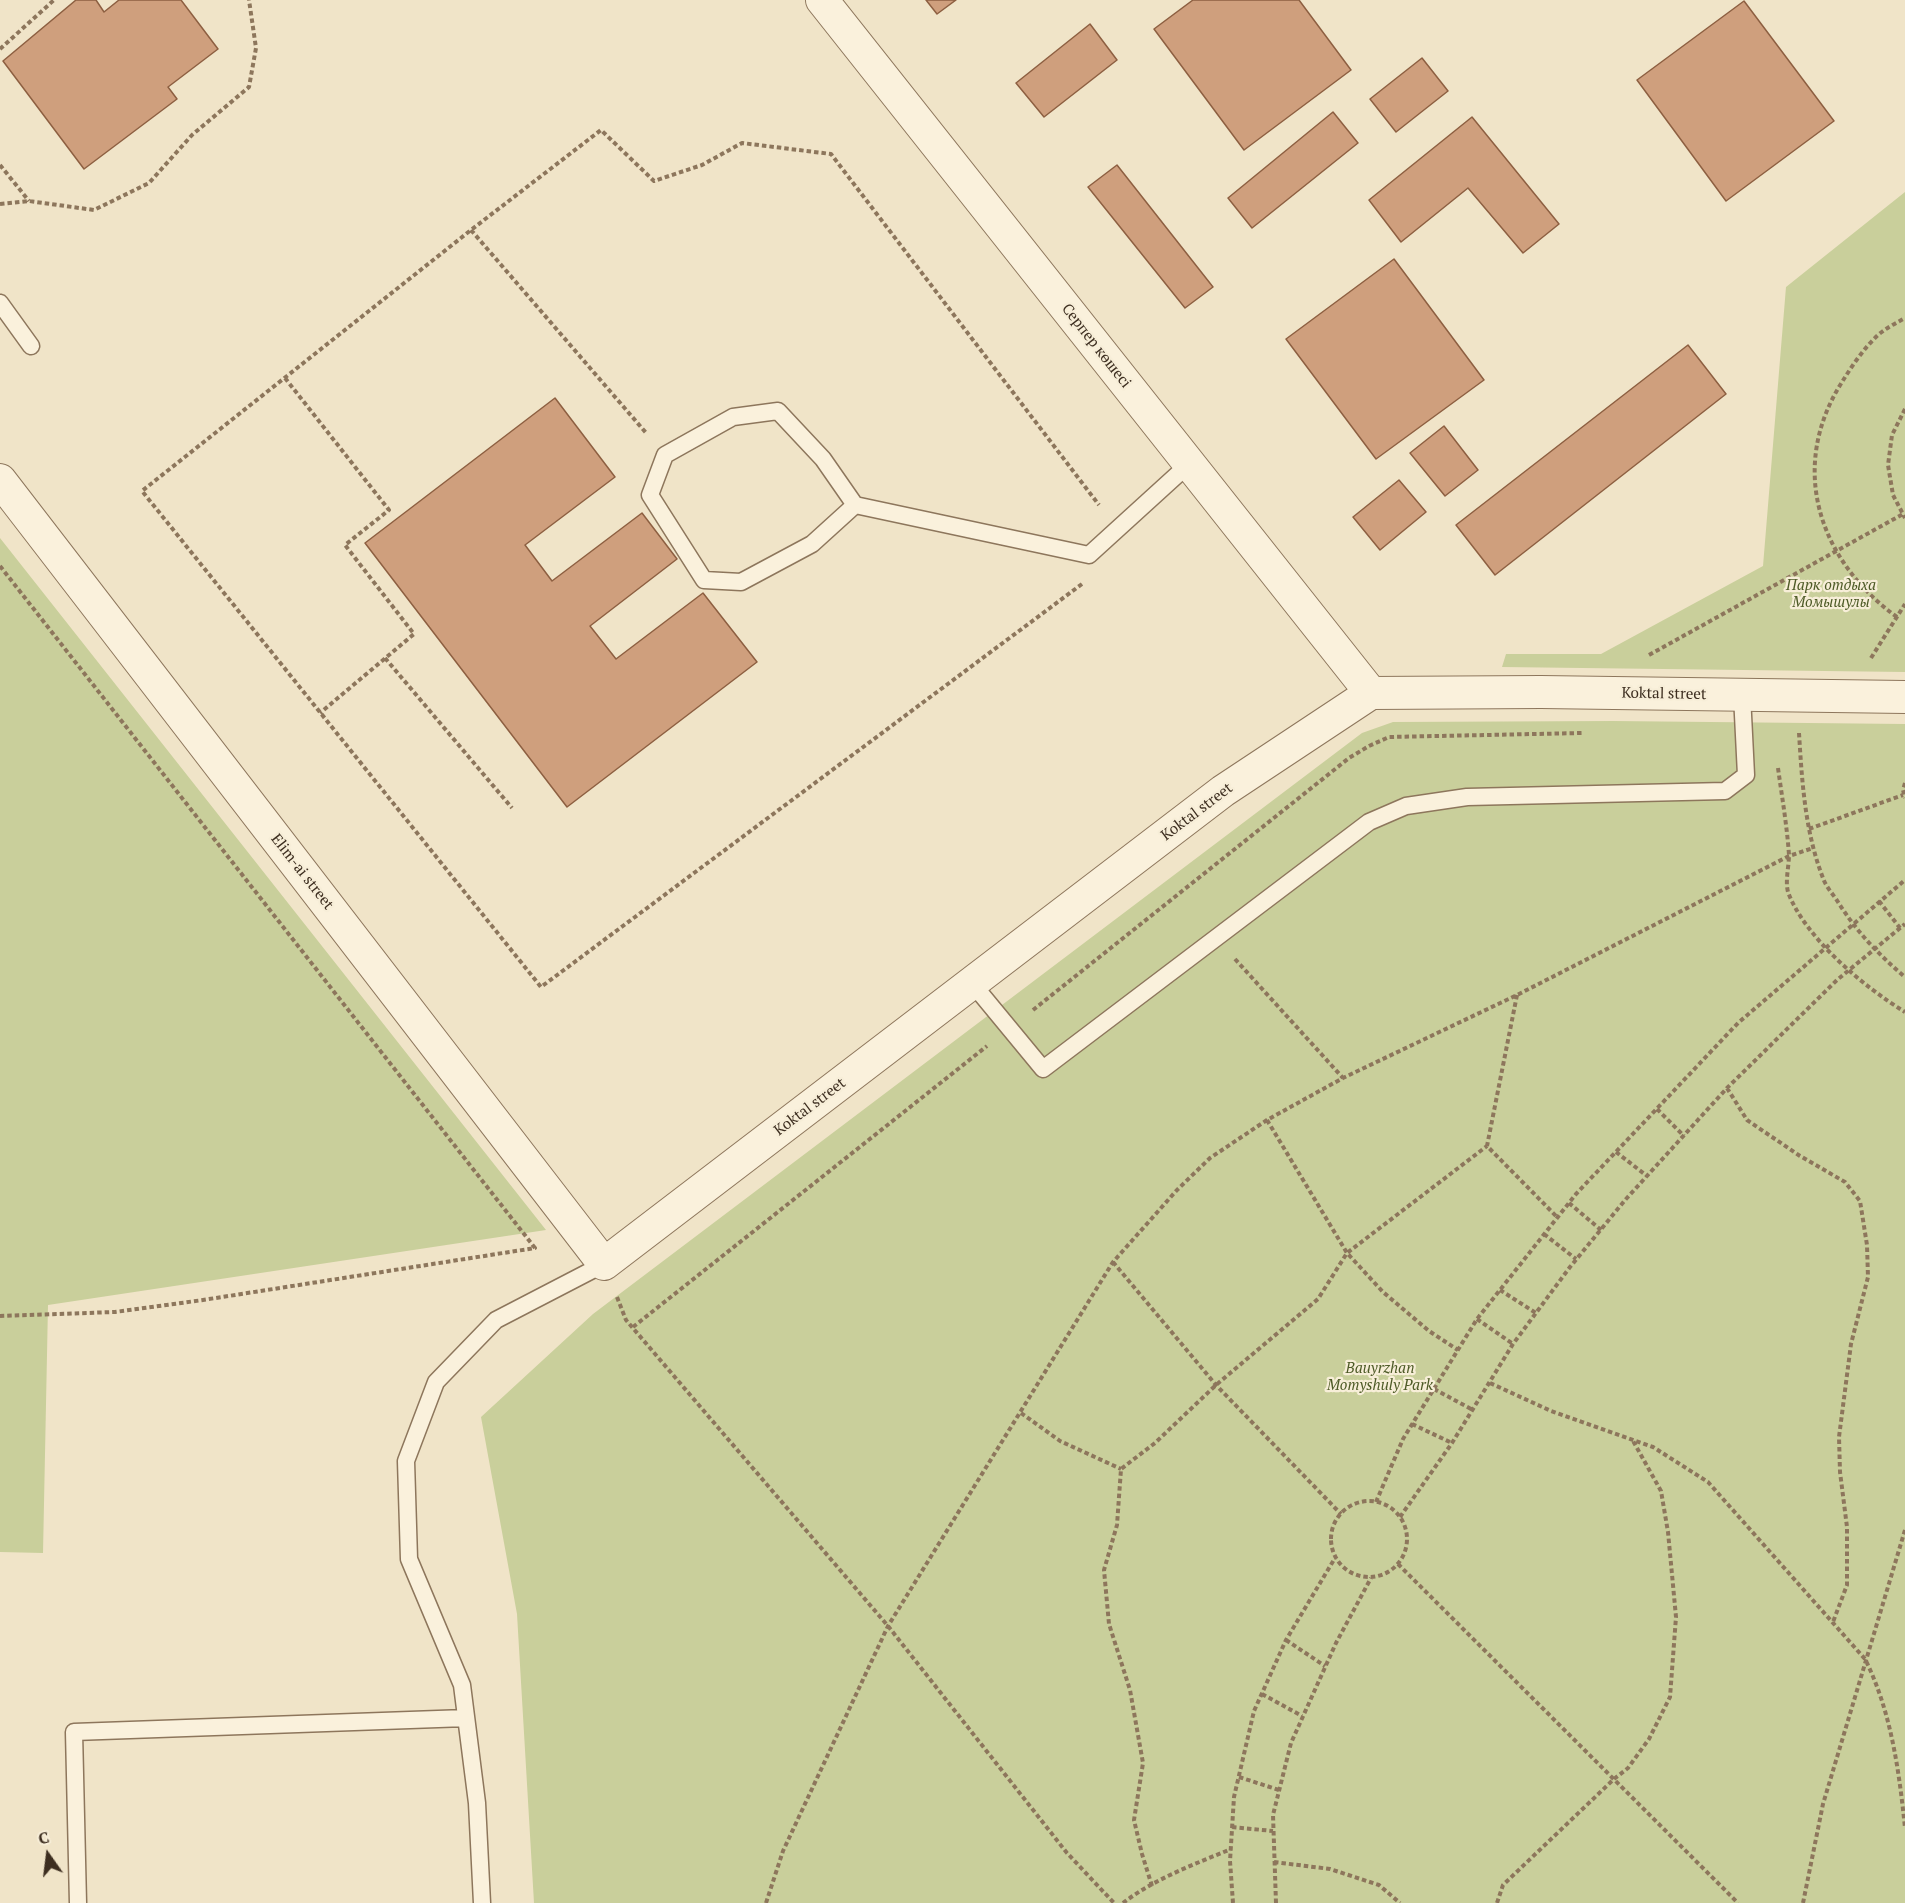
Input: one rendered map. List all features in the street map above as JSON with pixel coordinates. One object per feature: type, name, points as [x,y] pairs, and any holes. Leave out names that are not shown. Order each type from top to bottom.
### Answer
[{"type":"street","name":"Серпер көшесі","points":[[832,4],[1189,464],[1371,693]]},
{"type":"street","name":"Elim-ai street","points":[[0,480],[604,1264]]},
{"type":"street","name":"Koktal street","points":[[604,1264],[1223,791],[1371,693],[1541,692],[1905,697]]},
{"type":"lane","points":[[0,303],[31,346]]},
{"type":"lane","points":[[855,506],[812,544],[741,582],[704,580],[650,495],[665,455],[733,417],[778,411],[823,459],[855,506],[1089,555],[1189,464]]},
{"type":"lane","points":[[972,983],[1043,1069],[1369,822],[1406,806],[1467,797],[1725,791],[1746,775],[1742,695]]},
{"type":"lane","points":[[482,1903],[477,1803],[462,1685],[409,1559],[406,1461],[436,1382],[496,1320],[604,1264]]},
{"type":"lane","points":[[78,1903],[74,1732],[466,1718]]},
{"type":"path","points":[[0,49],[54,0]]},
{"type":"path","points":[[0,204],[29,201],[94,210],[149,183],[192,135],[249,87],[256,48],[249,0]]},
{"type":"path","points":[[1089,555],[1089,579],[541,987],[142,491],[601,130],[654,181],[702,165],[742,143],[831,154],[1118,529]]},
{"type":"path","points":[[0,165],[29,201]]},
{"type":"path","points":[[471,230],[665,455]]},
{"type":"path","points":[[1897,617],[1878,604],[1862,588],[1835,552],[1815,496],[1814,468],[1819,432],[1833,397],[1852,366],[1879,334],[1905,318]]},
{"type":"path","points":[[285,378],[389,510],[345,545],[414,634],[320,713]]},
{"type":"path","points":[[1642,659],[1904,516],[1893,495],[1888,465],[1893,435],[1905,409]]},
{"type":"path","points":[[0,566],[536,1248],[126,1310],[0,1316]]},
{"type":"path","points":[[1871,658],[1905,604]]},
{"type":"path","points":[[385,658],[512,808]]},
{"type":"path","points":[[1799,733],[1802,785],[1809,829],[1824,881],[1852,925],[1905,977]]},
{"type":"path","points":[[1778,766],[1789,856],[1788,890],[1802,919],[1825,949],[1905,1012]]},
{"type":"path","points":[[1809,829],[1904,796],[1905,783]]},
{"type":"path","points":[[766,1903],[783,1851],[888,1626],[1113,1262],[1177,1190],[1210,1158],[1267,1120],[1343,1078],[1516,995],[1789,856],[1813,848]]},
{"type":"path","points":[[1376,1502],[1403,1439],[1477,1319],[1557,1217],[1738,1023],[1905,880]]},
{"type":"path","points":[[1880,901],[1900,928]]},
{"type":"path","points":[[1400,1517],[1452,1443],[1514,1344],[1576,1259],[1727,1088],[1849,970],[1905,924]]},
{"type":"path","points":[[1216,938],[1343,1078]]},
{"type":"path","points":[[1152,1886],[1134,1820],[1143,1763],[1130,1690],[1109,1624],[1104,1570],[1117,1525],[1121,1470],[1155,1443],[1216,1384],[1318,1299],[1347,1252],[1487,1146],[1516,995]]},
{"type":"path","points":[[633,1327],[1010,1028]]},
{"type":"path","points":[[1727,1088],[1747,1120],[1800,1156],[1845,1182],[1860,1201],[1867,1245],[1868,1277],[1851,1344],[1839,1437],[1846,1527],[1846,1585],[1833,1622]]},
{"type":"path","points":[[1656,1109],[1684,1136]]},
{"type":"path","points":[[1267,1120],[1347,1252],[1383,1292],[1429,1331],[1458,1350]]},
{"type":"path","points":[[1487,1146],[1557,1217]]},
{"type":"path","points":[[1616,1152],[1647,1176]]},
{"type":"path","points":[[1569,1203],[1601,1230]]},
{"type":"path","points":[[1544,1234],[1576,1259]]},
{"type":"path","points":[[1113,1262],[1216,1384],[1341,1514]]},
{"type":"path","points":[[604,1264],[626,1320],[888,1626],[1068,1853],[1114,1903]]},
{"type":"path","points":[[1500,1290],[1536,1313]]},
{"type":"path","points":[[1477,1319],[1514,1344]]},
{"type":"path","points":[[1490,1383],[1551,1412],[1653,1447],[1708,1482],[1865,1659],[1878,1686],[1899,1773],[1905,1827]]},
{"type":"path","points":[[1434,1389],[1473,1410]]},
{"type":"path","points":[[1021,1413],[1060,1441],[1121,1470]]},
{"type":"path","points":[[1413,1424],[1452,1443]]},
{"type":"path","points":[[1497,1903],[1503,1885],[1628,1768],[1649,1739],[1670,1697],[1676,1617],[1668,1532],[1660,1491],[1632,1438]]},
{"type":"path","points":[[1366,1501],[1376,1502],[1391,1508],[1400,1517],[1406,1528],[1407,1541],[1404,1554],[1398,1564],[1381,1576],[1371,1578],[1350,1573],[1335,1558],[1331,1545],[1331,1533],[1335,1521],[1354,1504],[1366,1501]]},
{"type":"path","points":[[1803,1903],[1823,1804],[1905,1530]]},
{"type":"path","points":[[1233,1903],[1230,1861],[1234,1797],[1254,1711],[1286,1640],[1335,1558]]},
{"type":"path","points":[[1398,1564],[1738,1903]]},
{"type":"path","points":[[1276,1903],[1273,1815],[1291,1743],[1325,1666],[1371,1578]]},
{"type":"path","points":[[1286,1640],[1325,1666]]},
{"type":"path","points":[[1262,1694],[1302,1716]]},
{"type":"path","points":[[1239,1777],[1280,1790]]},
{"type":"path","points":[[1232,1827],[1274,1831]]},
{"type":"path","points":[[1123,1903],[1188,1867],[1231,1849]]},
{"type":"path","points":[[1274,1862],[1330,1869],[1370,1882],[1379,1885],[1400,1903]]},
{"type":"green space","name":"Парк отдыха Момышулы","points":[[1905,192],[1905,672],[1502,667],[1506,654],[1601,654],[1763,566],[1786,287]]},
{"type":"green space","points":[[0,538],[546,1230],[48,1305],[43,1553],[0,1552]]},
{"type":"green space","name":"Bauyrzhan Momyshuly Park","points":[[1613,721],[1905,724],[1905,1903],[534,1903],[517,1614],[481,1417],[593,1314],[1362,733],[1393,722]]},
{"type":"building","points":[[76,0],[96,0],[104,12],[119,0],[181,0],[218,49],[168,87],[177,99],[84,169],[3,61]]},
{"type":"building","points":[[926,0],[956,0],[937,14]]},
{"type":"building","points":[[1193,0],[1299,0],[1351,70],[1244,150],[1154,29]]},
{"type":"building","points":[[1744,1],[1834,121],[1726,201],[1637,80]]},
{"type":"building","points":[[1090,24],[1117,60],[1044,117],[1016,83]]},
{"type":"building","points":[[1422,58],[1448,91],[1396,132],[1370,99]]},
{"type":"building","points":[[1333,112],[1358,143],[1252,228],[1228,198]]},
{"type":"building","points":[[1472,117],[1559,224],[1523,253],[1468,188],[1401,242],[1369,200]]},
{"type":"building","points":[[1117,165],[1213,287],[1185,308],[1088,187]]},
{"type":"building","points":[[1394,259],[1484,380],[1376,459],[1286,339]]},
{"type":"building","points":[[1688,345],[1726,394],[1495,575],[1456,525]]},
{"type":"building","points":[[555,398],[615,477],[525,545],[552,581],[642,513],[677,559],[590,626],[616,659],[703,593],[757,662],[567,807],[365,543]]},
{"type":"building","points":[[1444,426],[1478,470],[1445,496],[1410,453]]},
{"type":"building","points":[[1399,480],[1426,512],[1380,550],[1353,517]]}]
